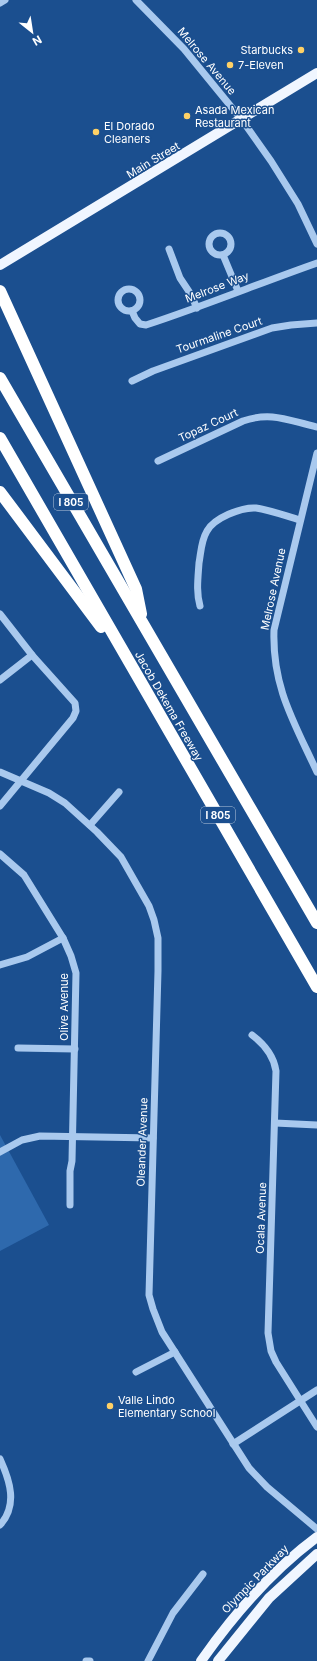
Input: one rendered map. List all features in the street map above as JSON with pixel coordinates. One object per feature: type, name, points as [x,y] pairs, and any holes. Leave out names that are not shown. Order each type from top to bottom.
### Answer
[{"type":"highway","points":[[0,291],[136,589],[144,625]]},
{"type":"highway","name":"Jacob Dekema Freeway","points":[[0,378],[317,923]]},
{"type":"highway","name":"Jacob Dekema Freeway","points":[[0,438],[317,987]]},
{"type":"highway","points":[[0,492],[134,671]]},
{"type":"highway","points":[[301,959],[317,995]]},
{"type":"main road","name":"Main Street","points":[[0,266],[317,73]]},
{"type":"main road","name":"Olympic Parkway","points":[[201,1661],[229,1622],[248,1601],[285,1563],[317,1537]]},
{"type":"main road","points":[[218,1661],[269,1598],[317,1554]]},
{"type":"street","points":[[0,3],[5,0]]},
{"type":"street","name":"Melrose Avenue","points":[[136,0],[184,49],[242,120],[271,161],[298,204],[317,244]]},
{"type":"street","points":[[169,249],[180,278],[190,293],[197,308]]},
{"type":"street","points":[[223,255],[238,291]]},
{"type":"street","name":"Melrose Way","points":[[132,311],[140,324],[146,325],[197,308],[238,291],[317,263]]},
{"type":"street","name":"Tourmaline Court","points":[[132,381],[153,371],[272,328],[317,323]]},
{"type":"street","name":"Topaz Court","points":[[158,461],[254,417],[278,417],[317,427]]},
{"type":"street","name":"Melrose Avenue","points":[[317,453],[274,630],[273,651],[276,674],[282,696],[314,758],[317,772]]},
{"type":"street","points":[[200,606],[197,597],[202,543],[208,529],[224,516],[240,510],[255,508],[300,520]]},
{"type":"street","points":[[0,614],[32,655],[75,703],[76,711],[73,718],[20,780],[0,806]]},
{"type":"street","points":[[0,680],[32,655]]},
{"type":"street","name":"Oleander Avenue","points":[[0,772],[49,793],[65,803],[90,825],[121,857],[149,906],[158,938],[149,1295],[162,1332],[248,1468],[284,1502],[317,1529]]},
{"type":"street","points":[[90,825],[119,792]]},
{"type":"street","name":"Olive Avenue","points":[[0,854],[24,875],[63,938],[71,956],[76,973],[70,1205]]},
{"type":"street","points":[[0,965],[27,957],[63,938]]},
{"type":"street","name":"Ocala Avenue","points":[[252,1036],[262,1042],[275,1065],[275,1123],[268,1333],[271,1350],[300,1401],[317,1427]]},
{"type":"street","points":[[18,1048],[75,1048]]},
{"type":"street","points":[[275,1123],[317,1125]]},
{"type":"street","points":[[0,1152],[16,1142],[32,1138],[72,1136],[153,1138]]},
{"type":"street","points":[[136,1372],[175,1352]]},
{"type":"street","points":[[234,1444],[317,1390]]},
{"type":"street","points":[[0,1460],[9,1478],[11,1500],[5,1519],[0,1525]]},
{"type":"street","points":[[148,1661],[173,1613],[203,1574]]},
{"type":"shaded area","points":[[0,1135],[49,1225],[0,1251]]},
{"type":"place","name":"Starbucks","points":[[301,50]]},
{"type":"place","name":"7-Eleven","points":[[230,65]]},
{"type":"place","name":"Asada Mexican Restaurant","points":[[187,116]]},
{"type":"place","name":"El Dorado Cleaners","points":[[96,132]]},
{"type":"place","name":"Valle Lindo Elementary School","points":[[110,1406]]}]
